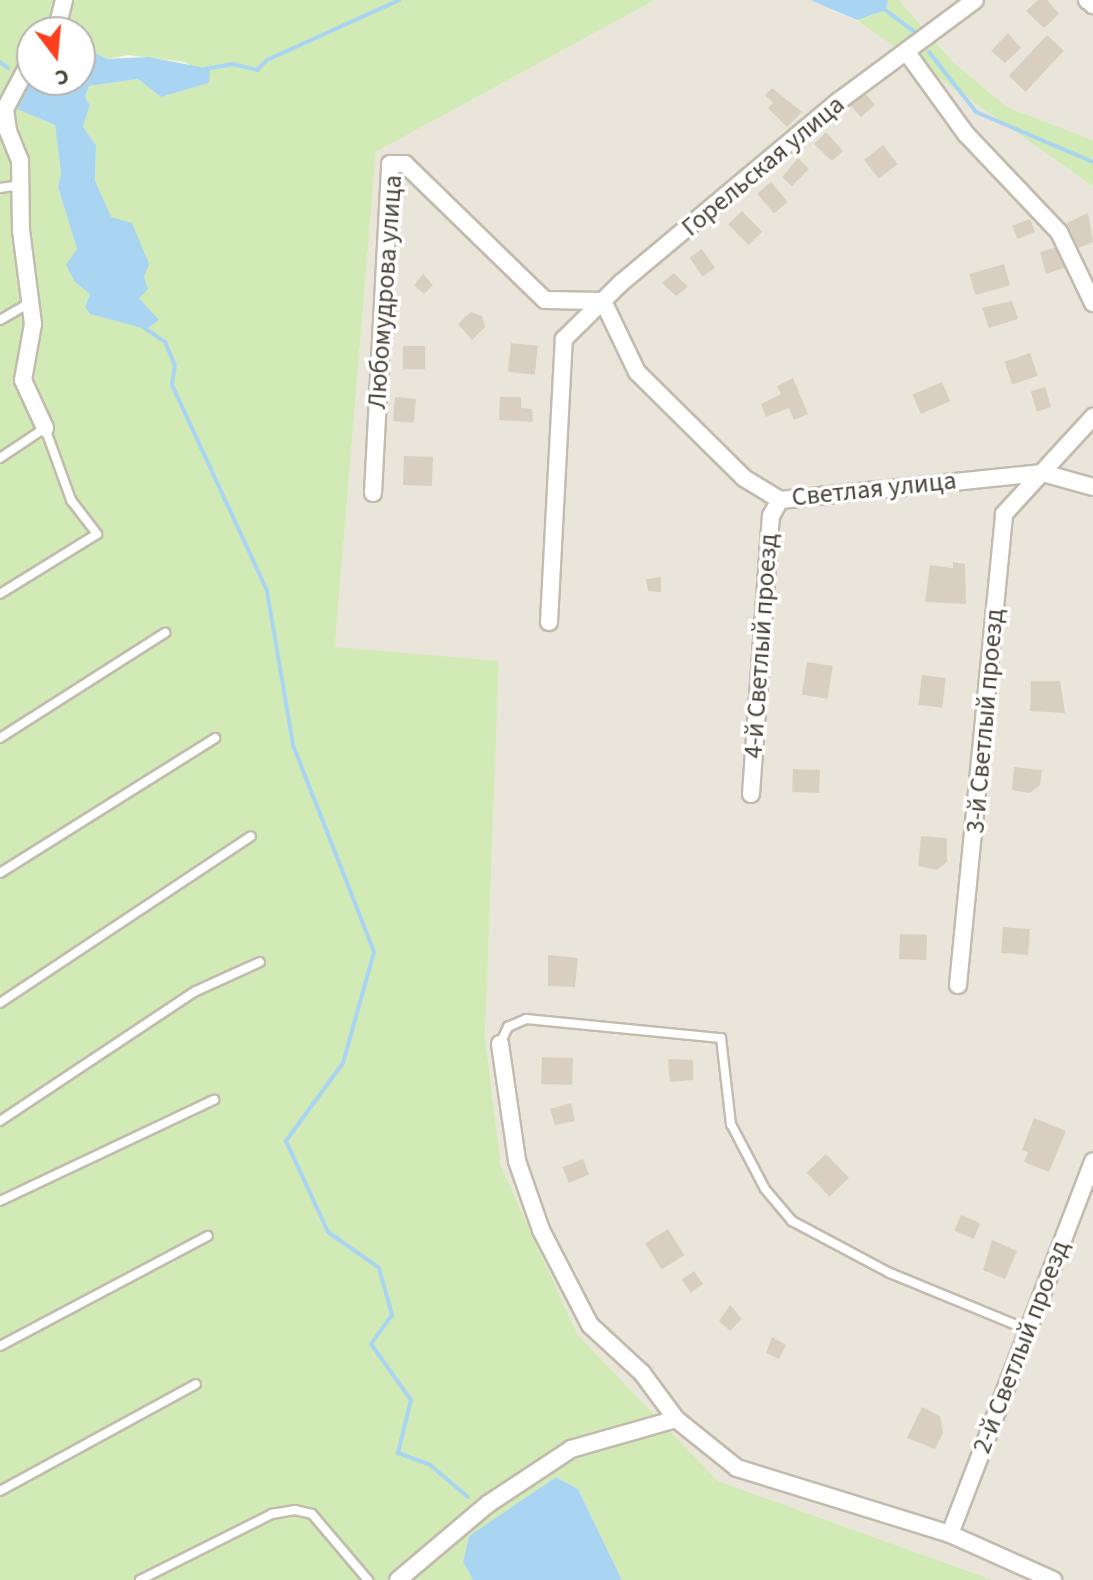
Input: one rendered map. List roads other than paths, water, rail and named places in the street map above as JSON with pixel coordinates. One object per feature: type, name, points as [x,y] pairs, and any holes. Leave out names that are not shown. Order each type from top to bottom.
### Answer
[{"type":"street","name":"Горельская улица","points":[[549,622],[564,339],[621,283],[839,101],[908,54],[975,0]]},
{"type":"street","points":[[1087,0],[1093,5]]},
{"type":"street","points":[[908,54],[966,134],[1059,232],[1093,303]]},
{"type":"street","points":[[16,88],[5,109],[21,185],[33,324],[23,380],[45,428]]},
{"type":"street","name":"Любомудрова улица","points":[[373,493],[390,164],[405,164],[545,300],[603,301]]},
{"type":"street","name":"Светлая улица","points":[[603,301],[637,372],[744,478],[780,500],[1043,473],[1093,487]]},
{"type":"street","name":"3-й Светлый проезд","points":[[958,985],[1004,514],[1019,491],[1043,473],[1093,417]]},
{"type":"street","name":"4-й Светлый проезд","points":[[751,794],[771,516],[780,500]]},
{"type":"street","points":[[500,1044],[517,1161],[541,1230],[590,1325],[642,1373],[676,1419],[737,1468],[950,1534],[1053,1580]]},
{"type":"street","name":"2-й Светлый проезд","points":[[950,1534],[1026,1329],[1093,1161]]},
{"type":"street","points":[[398,1580],[488,1504],[571,1449],[676,1419]]},
{"type":"lane","points":[[0,188],[21,185]]},
{"type":"lane","points":[[0,320],[29,303]]},
{"type":"lane","points":[[0,458],[45,428],[71,500],[97,534],[0,594]]},
{"type":"lane","points":[[0,738],[165,633]]},
{"type":"lane","points":[[0,873],[215,738]]},
{"type":"lane","points":[[0,1003],[251,836]]},
{"type":"lane","points":[[0,1121],[196,991],[260,962]]},
{"type":"lane","points":[[500,1044],[508,1027],[526,1019],[721,1038],[731,1124],[765,1189],[792,1221],[890,1273],[1026,1329]]},
{"type":"lane","points":[[0,1201],[214,1100]]},
{"type":"lane","points":[[0,1346],[208,1236]]},
{"type":"lane","points":[[0,1491],[196,1384]]},
{"type":"lane","points":[[140,1580],[272,1514],[295,1510],[312,1514],[368,1580]]},
{"type":"water","points":[[810,0],[888,0],[886,10],[857,20]]},
{"type":"water","points":[[96,53],[107,59],[149,57],[210,69],[209,83],[161,97],[138,79],[96,85]]},
{"type":"water","points":[[23,96],[85,96],[90,105],[83,127],[96,145],[95,181],[111,217],[132,223],[149,264],[144,277],[148,289],[139,298],[159,320],[146,329],[90,314],[85,307],[90,294],[75,282],[66,265],[77,249],[58,187],[61,173],[55,125],[17,109]]},
{"type":"water","points":[[556,1477],[578,1489],[622,1580],[473,1580],[463,1562],[469,1536]]},
{"type":"waterway","points":[[205,69],[232,64],[257,70],[267,60],[399,0]]},
{"type":"waterway","points":[[884,9],[914,32]]},
{"type":"waterway","points":[[929,52],[976,112],[1093,162]]},
{"type":"waterway","points":[[0,62],[8,68]]},
{"type":"waterway","points":[[143,327],[165,342],[175,365],[172,385],[267,591],[293,745],[374,952],[343,1063],[286,1141],[328,1232],[379,1268],[392,1315],[371,1344],[411,1400],[398,1453],[429,1464],[468,1497]]}]
